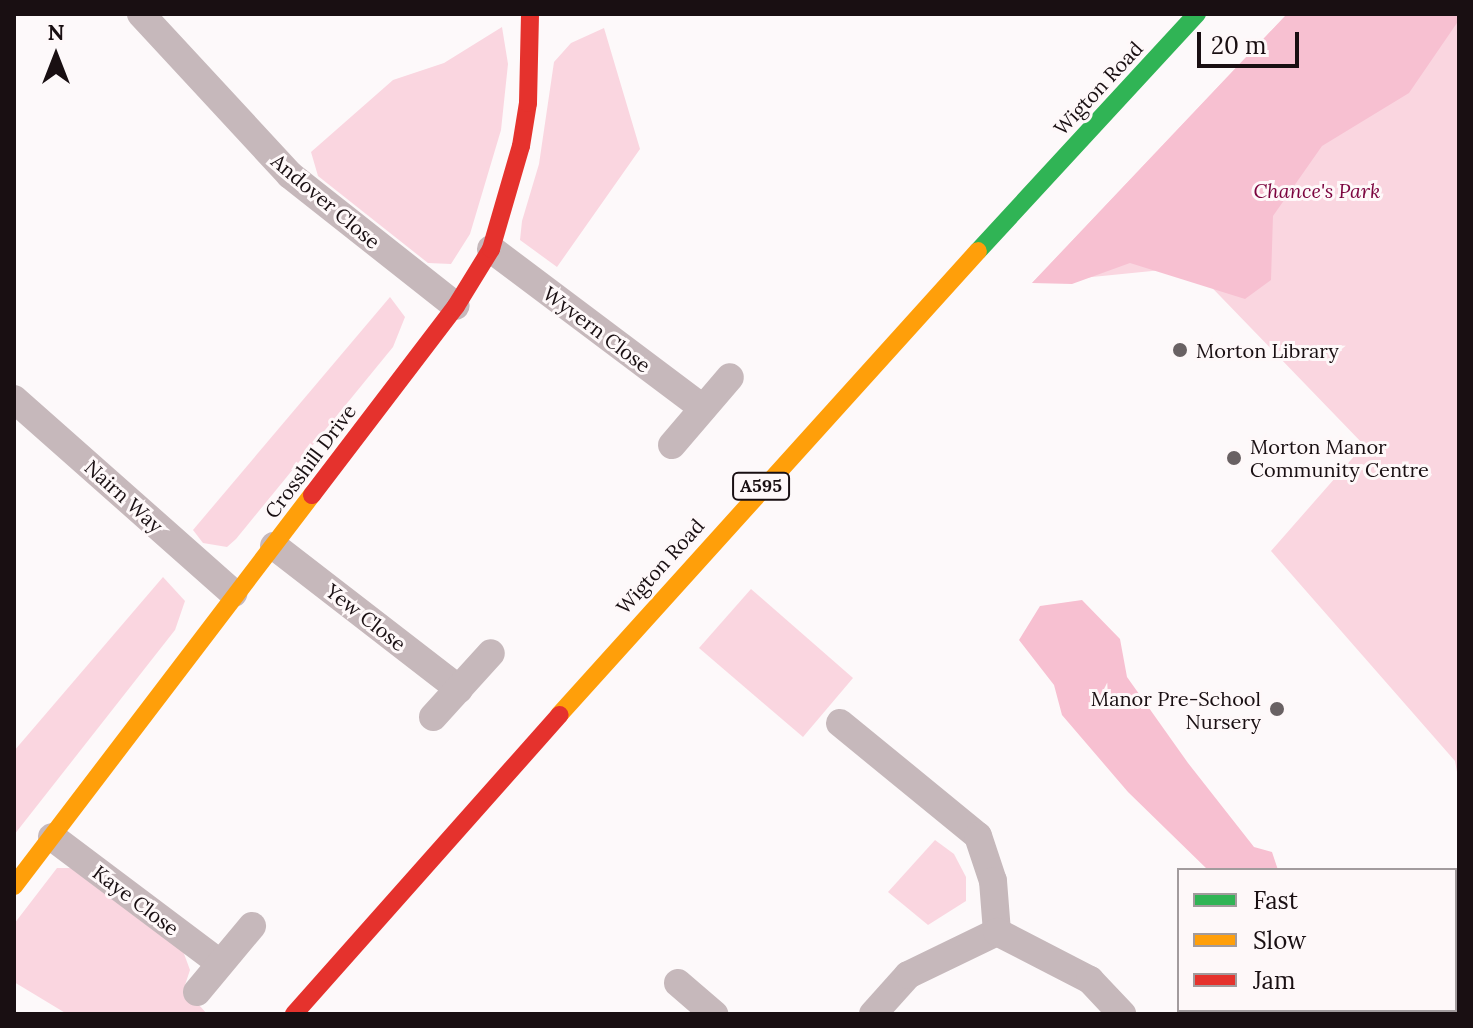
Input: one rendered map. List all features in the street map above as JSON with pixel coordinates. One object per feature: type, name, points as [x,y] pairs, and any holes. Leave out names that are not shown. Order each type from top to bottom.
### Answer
[{"type":"main road","name":"Crosshill Drive","points":[[15,884],[233,593],[274,546],[456,306],[491,249],[524,132],[530,14]]},
{"type":"main road","name":"Wigton Road","points":[[294,1014],[776,469],[1197,14]]},
{"type":"street","name":"Andover Close","points":[[141,14],[290,175],[456,306]]},
{"type":"street","name":"Wyvern Close","points":[[491,249],[703,408]]},
{"type":"street","points":[[672,445],[730,377]]},
{"type":"street","name":"Nairn Way","points":[[14,399],[233,593]]},
{"type":"street","name":"Yew Close","points":[[274,546],[459,689]]},
{"type":"street","points":[[433,717],[491,653]]},
{"type":"street","points":[[840,723],[978,836],[993,881],[997,932]]},
{"type":"street","name":"Kaye Close","points":[[52,837],[220,963]]},
{"type":"street","points":[[197,992],[252,926]]},
{"type":"street","points":[[873,1014],[908,975],[997,932]]},
{"type":"street","points":[[997,932],[1090,980],[1122,1014]]},
{"type":"street","points":[[678,983],[714,1014]]},
{"type":"green space","name":"Chance's Park","points":[[1287,14],[1459,14],[1459,783],[1455,761],[1271,551],[1364,445],[1192,267],[1032,283]]},
{"type":"green space","points":[[502,27],[508,64],[501,130],[470,234],[451,264],[428,263],[318,176],[311,152],[393,80],[444,63]]},
{"type":"green space","points":[[604,28],[640,149],[557,267],[520,240],[522,221],[539,164],[554,62],[571,43]]},
{"type":"green space","points":[[390,297],[405,317],[393,347],[236,539],[227,547],[203,543],[193,530]]},
{"type":"green space","points":[[163,577],[185,601],[175,630],[14,835],[14,751]]},
{"type":"green space","points":[[751,589],[853,678],[803,737],[699,648]]},
{"type":"green space","points":[[935,840],[954,854],[966,877],[966,901],[928,925],[888,892]]},
{"type":"green space","points":[[57,868],[73,868],[183,951],[190,970],[184,988],[207,1014],[67,1014],[14,982],[14,924]]},
{"type":"shaded area","points":[[1287,14],[1459,14],[1459,20],[1409,93],[1322,146],[1273,216],[1271,280],[1245,299],[1130,263],[1072,284],[1032,283]]},
{"type":"shaded area","points":[[1082,600],[1120,639],[1127,677],[1188,763],[1254,847],[1272,852],[1277,868],[1206,868],[1128,792],[1062,715],[1054,685],[1019,640],[1040,606]]},
{"type":"traffic: fast","points":[[978,251],[1197,14]]},
{"type":"traffic: slow","points":[[559,715],[978,251]]},
{"type":"traffic: slow","points":[[14,886],[312,495]]},
{"type":"traffic: jam","points":[[312,495],[456,306],[491,249],[521,146],[528,103],[530,14]]},
{"type":"traffic: jam","points":[[294,1014],[559,715]]},
{"type":"place","name":"Morton Library","points":[[1180,350]]},
{"type":"place","name":"Morton Manor Community Centre","points":[[1234,458]]},
{"type":"place","name":"Manor Pre-School Nursery","points":[[1277,709]]}]
